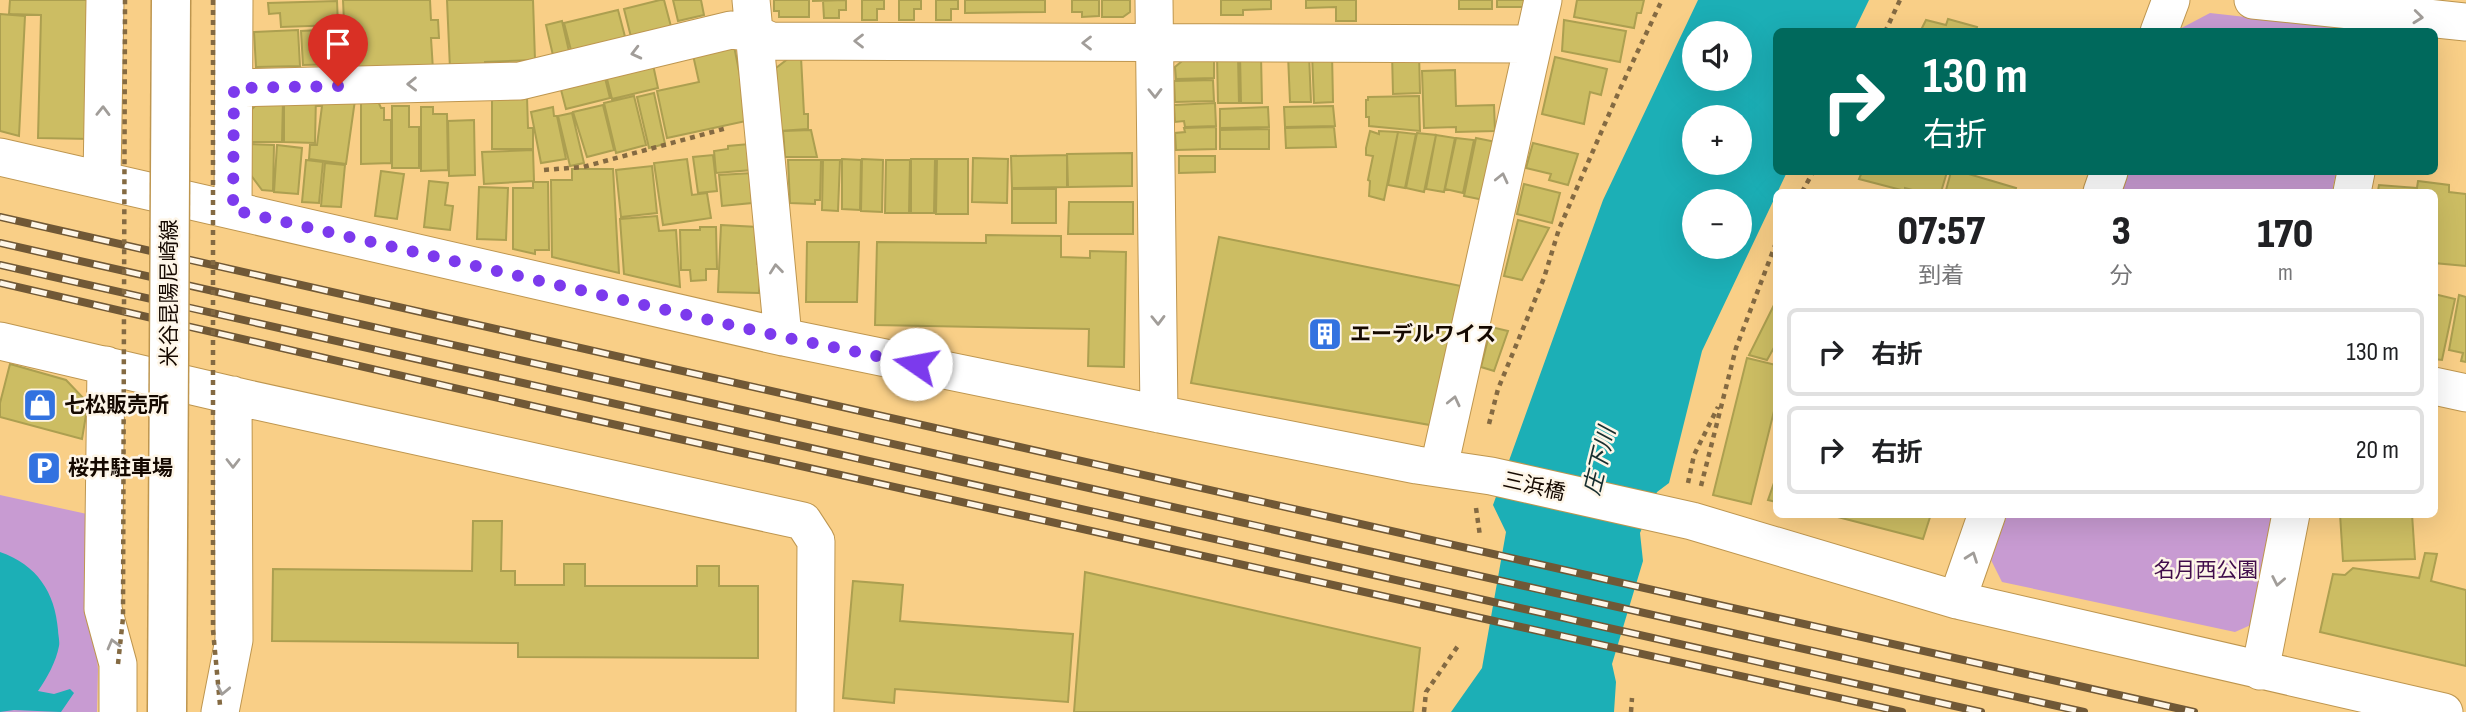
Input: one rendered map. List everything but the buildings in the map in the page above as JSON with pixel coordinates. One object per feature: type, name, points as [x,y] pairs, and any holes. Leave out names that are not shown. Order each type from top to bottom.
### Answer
[{"type":"main road","name":"米谷昆陽尼崎線","points":[[167,712],[171,0]]},
{"type":"street","points":[[102,179],[104,0]]},
{"type":"street","points":[[233,210],[234,0]]},
{"type":"street","points":[[1154,0],[1159,414]]},
{"type":"street","points":[[1439,467],[1543,0]]},
{"type":"street","points":[[2160,28],[2171,0]]},
{"type":"street","points":[[2253,0],[2466,22]]},
{"type":"street","points":[[234,88],[520,81],[731,30],[752,16]]},
{"type":"street","points":[[752,16],[771,41],[1532,44]]},
{"type":"street","points":[[752,16],[783,337]]},
{"type":"street","name":"三浜橋","points":[[0,157],[783,337],[1159,414],[1491,476],[1676,517],[1957,600],[2444,712]]},
{"type":"street","points":[[0,341],[803,521],[816,541],[815,712]]},
{"type":"street","points":[[106,365],[103,609],[118,664],[118,712]]},
{"type":"street","points":[[2438,387],[2466,393]]},
{"type":"street","points":[[220,708],[234,640],[233,395]]},
{"type":"street","points":[[1957,600],[1986,518]]},
{"type":"street","points":[[2260,671],[2290,518]]},
{"type":"path","points":[[118,664],[123,604],[125,0]]},
{"type":"path","points":[[213,0],[213,631],[220,708]]},
{"type":"path","points":[[1488,427],[1502,377],[1544,278],[1559,229],[1662,0]]},
{"type":"path","points":[[1887,28],[1900,0]]},
{"type":"path","points":[[544,170],[583,167],[761,118]]},
{"type":"path","points":[[1676,517],[1722,399],[1736,348],[1773,251]]},
{"type":"path","points":[[1694,455],[1722,399]]},
{"type":"path","points":[[1424,712],[1426,691],[1460,643]]},
{"type":"path","points":[[1631,712],[1632,698]]},
{"type":"green space","points":[[2210,13],[2344,28],[2182,28]]},
{"type":"green space","points":[[2125,175],[2335,175],[2333,189],[2119,189]]},
{"type":"green space","points":[[0,495],[87,514],[98,670],[97,712],[0,712]]},
{"type":"green space","name":"名月西公園","points":[[2006,518],[2272,518],[2253,624],[2235,632],[2002,582],[1991,560]]},
{"type":"water","name":"庄下川","points":[[1698,0],[1869,0],[1855,28],[1773,28],[1773,175],[1786,175],[1779,189],[1773,189],[1773,201],[1752,246],[1752,189],[1682,189],[1682,259],[1746,259],[1702,351],[1669,483],[1657,492],[1640,533],[1643,561],[1612,664],[1616,682],[1614,712],[1451,712],[1482,668],[1506,532],[1493,505],[1603,200],[1682,34],[1682,91],[1752,91],[1752,21],[1688,21]]},
{"type":"water","points":[[0,552],[34,572],[53,604],[59,646],[51,670],[38,691],[54,694],[70,689],[74,693],[61,712],[0,712]]},
{"type":"railway","points":[[0,217],[2194,712]]},
{"type":"railway","points":[[0,243],[2084,712]]},
{"type":"railway","points":[[0,265],[1981,712]]},
{"type":"railway","points":[[0,283],[563,413],[1902,712]]},
{"type":"place","name":"エーデルワイス","points":[[1325,334]]},
{"type":"place","name":"七松販売所","points":[[40,405]]},
{"type":"place","name":"桜井駐車場","points":[[44,468]]},
{"type":"route","points":[[338,86],[234,88],[233,210],[783,337],[916,364]]}]
